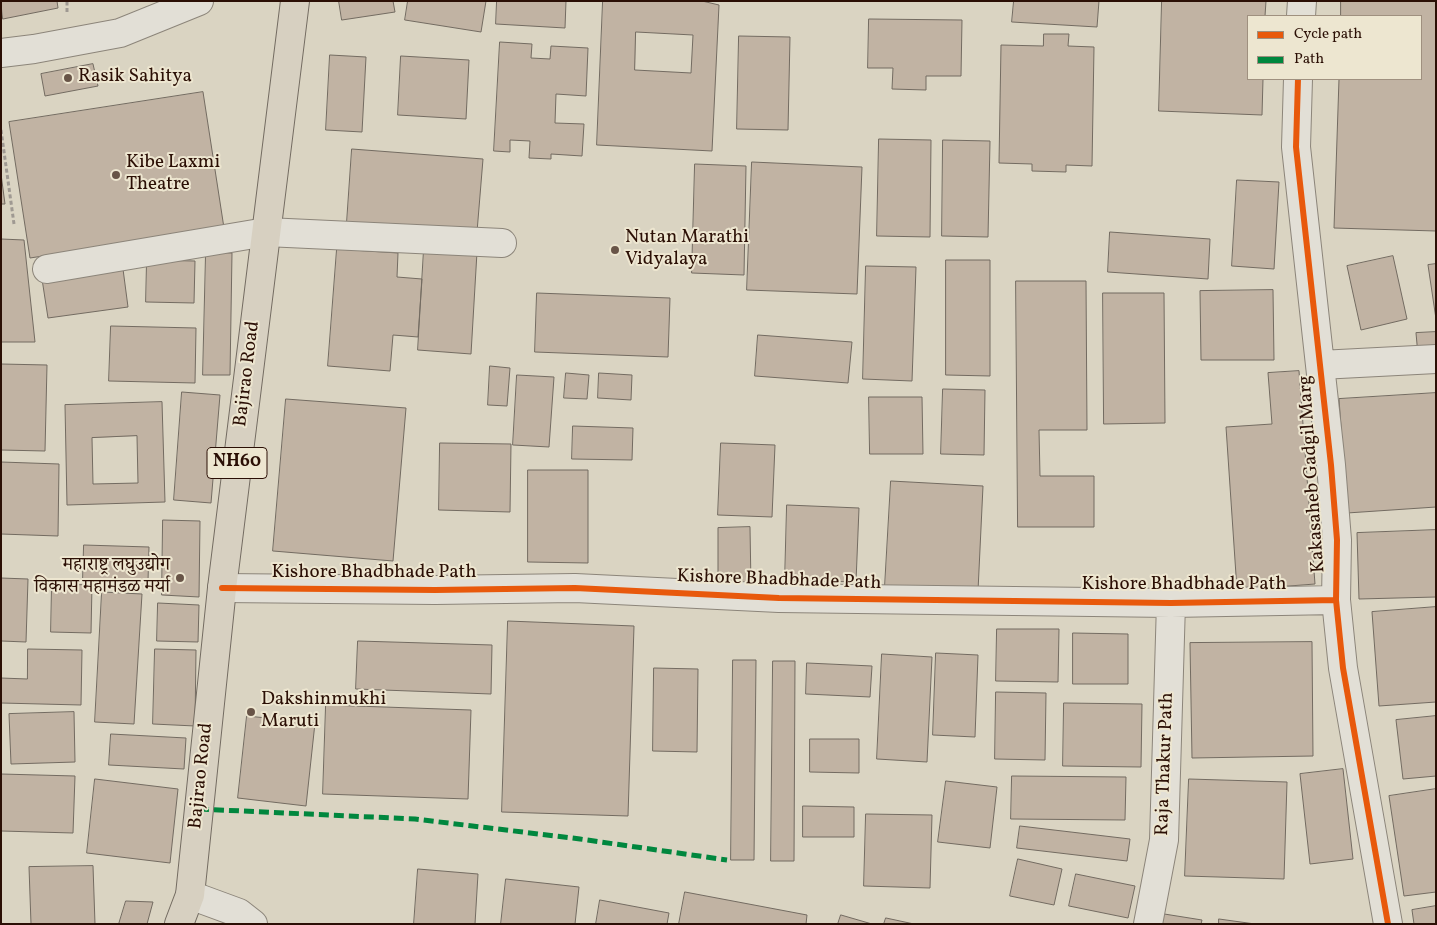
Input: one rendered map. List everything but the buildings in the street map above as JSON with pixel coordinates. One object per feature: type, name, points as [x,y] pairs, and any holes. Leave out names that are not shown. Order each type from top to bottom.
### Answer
[{"type":"highway","name":"Bajirao Road","points":[[179,924],[190,895],[222,588],[295,1]]},
{"type":"street","points":[[1,53],[120,33],[198,1]]},
{"type":"street","points":[[1301,15],[1302,1]]},
{"type":"street","name":"Kakasaheb Gadgil Marg","points":[[1298,80],[1296,147],[1331,465],[1337,540],[1336,600],[1343,668],[1388,924]]},
{"type":"street","points":[[46,269],[266,232],[502,243]]},
{"type":"street","points":[[1320,365],[1436,359]]},
{"type":"street","name":"Kishore Bhadbhade Path","points":[[222,588],[436,590],[574,588],[788,598],[1171,603],[1336,600]]},
{"type":"street","name":"Raja Thakur Path","points":[[1148,924],[1164,840],[1171,603]]},
{"type":"street","points":[[190,895],[239,913],[253,924]]},
{"type":"path","points":[[1,130],[14,224]]},
{"type":"marked path","points":[[199,809],[415,819],[580,839],[727,860]]},
{"type":"cycle path","points":[[1298,80],[1296,147],[1331,465],[1337,540],[1336,600],[1343,668],[1388,924]]},
{"type":"cycle path","points":[[222,588],[435,590],[575,588],[779,598],[1171,603],[1336,600]]},
{"type":"place","name":"Rasik Sahitya","points":[[68,78]]},
{"type":"place","name":"Kibe Laxmi Theatre","points":[[116,175]]},
{"type":"place","name":"Nutan Marathi Vidyalaya","points":[[615,250]]},
{"type":"place","name":"महाराष्ट्र लघुउद्योग विकास महामंडळ मर्या","points":[[180,578]]},
{"type":"place","name":"Dakshinmukhi Maruti","points":[[251,712]]}]
